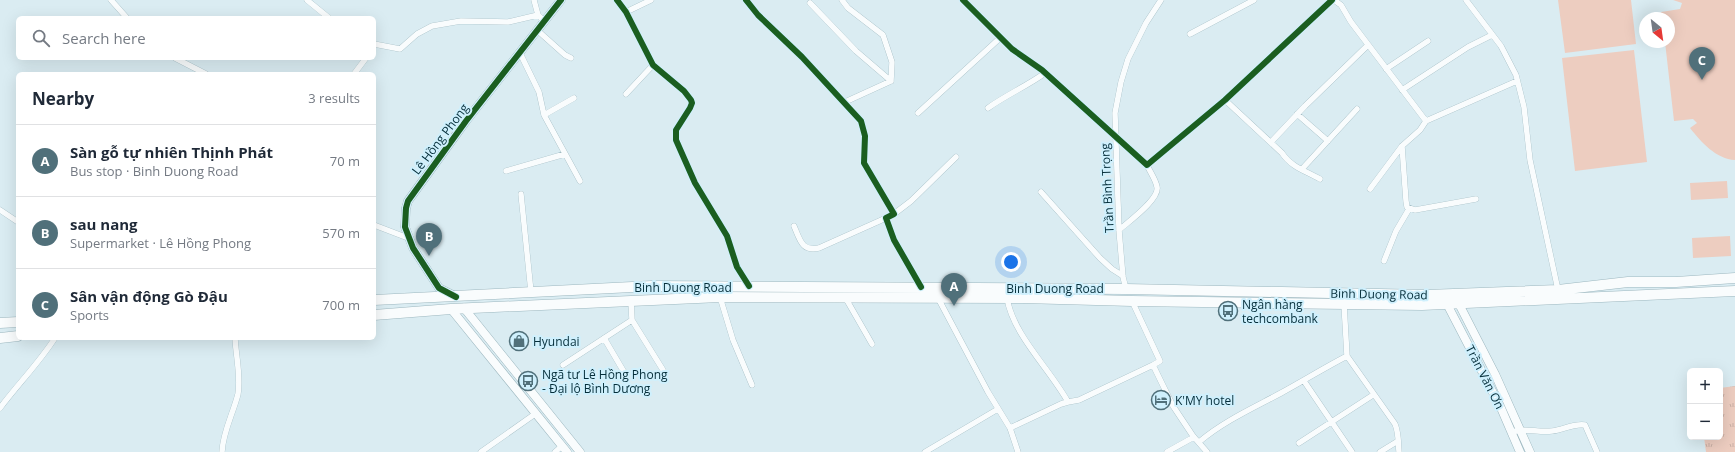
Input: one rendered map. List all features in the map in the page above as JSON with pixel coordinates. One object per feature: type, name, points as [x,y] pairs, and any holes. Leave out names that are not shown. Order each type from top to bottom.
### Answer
[{"type":"highway","name":"Binh Duong Road","points":[[376,300],[440,292],[456,297],[652,286],[1126,289],[1427,296],[1558,290],[1628,282],[1676,282],[1735,278]]},
{"type":"highway","points":[[1126,289],[1132,301]]},
{"type":"highway","name":"Binh Duong Road","points":[[376,315],[464,308],[720,297],[1007,298],[1344,304],[1459,304],[1735,291]]},
{"type":"highway","points":[[440,292],[451,309]]},
{"type":"highway","points":[[456,297],[464,308]]},
{"type":"highway","points":[[0,338],[16,336]]},
{"type":"street","points":[[111,0],[125,16]]},
{"type":"street","points":[[307,0],[327,16]]},
{"type":"street","points":[[376,46],[400,49],[426,28],[446,23],[476,21],[508,22],[542,18],[534,0]]},
{"type":"street","name":"Lê Hồng Phong","points":[[440,292],[408,238],[405,227],[408,201],[466,121],[537,30],[542,18],[561,0]]},
{"type":"street","points":[[617,0],[626,12],[653,65],[684,91],[691,100],[692,103],[690,108],[676,130],[676,140],[695,183],[727,236],[737,266],[749,286]]},
{"type":"street","points":[[626,12],[651,0]]},
{"type":"street","points":[[746,0],[758,15],[785,40],[845,102],[860,121],[865,136],[864,163],[894,214]]},
{"type":"street","points":[[842,0],[848,8],[883,34],[892,62],[891,81]]},
{"type":"street","points":[[964,0],[1012,49],[1045,73],[1147,165],[1158,188],[1156,195],[1151,202],[1119,230]]},
{"type":"street","name":"Trần Bình Trọng","points":[[1126,289],[1123,276],[1119,230],[1115,113],[1121,82],[1128,59],[1146,23],[1161,0]]},
{"type":"street","points":[[1190,34],[1254,0]]},
{"type":"street","points":[[1147,165],[1225,100],[1333,0],[1341,5],[1368,45],[1426,121]]},
{"type":"street","points":[[1466,0],[1501,46],[1517,81],[1524,107],[1530,160],[1558,290]]},
{"type":"street","points":[[810,3],[856,51],[891,81]]},
{"type":"street","points":[[537,30],[565,55],[571,58]]},
{"type":"street","points":[[1402,90],[1468,47],[1492,35]]},
{"type":"street","points":[[918,113],[1000,38]]},
{"type":"street","points":[[1386,69],[1428,40]]},
{"type":"street","points":[[1271,142],[1297,114],[1368,45]]},
{"type":"street","points":[[520,53],[539,92],[544,115],[580,181]]},
{"type":"street","points":[[179,60],[202,72]]},
{"type":"street","points":[[356,72],[364,60]]},
{"type":"street","points":[[626,94],[653,65]]},
{"type":"street","points":[[988,108],[1001,98],[1045,73]]},
{"type":"street","points":[[845,102],[891,81]]},
{"type":"street","points":[[1370,189],[1402,146],[1420,130],[1426,121],[1517,81]]},
{"type":"street","points":[[544,115],[574,98]]},
{"type":"street","points":[[1225,100],[1271,142],[1282,153],[1287,161],[1320,179]]},
{"type":"street","points":[[1302,169],[1358,109]]},
{"type":"street","points":[[1297,114],[1328,141]]},
{"type":"street","points":[[1402,146],[1406,201],[1409,209]]},
{"type":"street","points":[[506,171],[565,154]]},
{"type":"street","points":[[794,226],[807,249],[812,250],[819,248],[894,214],[912,201],[956,157]]},
{"type":"street","points":[[1042,192],[1100,258],[1112,270],[1123,276]]},
{"type":"street","points":[[521,194],[532,292]]},
{"type":"street","points":[[1409,209],[1415,210],[1476,199]]},
{"type":"street","points":[[1384,261],[1396,231],[1409,209]]},
{"type":"street","points":[[0,210],[16,221]]},
{"type":"street","points":[[886,218],[894,240],[921,287]]},
{"type":"street","points":[[376,226],[408,238]]},
{"type":"street","points":[[720,297],[733,340],[752,385]]},
{"type":"street","points":[[845,297],[872,344]]},
{"type":"street","points":[[938,298],[998,409],[1010,428],[1018,452]]},
{"type":"street","points":[[1007,298],[1009,311],[1015,323],[1028,344],[1056,381],[1068,402]]},
{"type":"street","points":[[631,301],[632,320],[663,370]]},
{"type":"street","points":[[1010,428],[1061,404],[1079,400],[1160,361],[1132,301]]},
{"type":"street","points":[[1344,304],[1347,356],[1395,424],[1399,433],[1399,452]]},
{"type":"street","name":"Trần Văn Ơn","points":[[1446,304],[1485,376],[1530,452]]},
{"type":"street","name":"Trần Văn Ơn","points":[[1459,304],[1495,374],[1516,430],[1520,452]]},
{"type":"street","points":[[464,308],[580,452]]},
{"type":"street","points":[[451,309],[564,449],[555,452]]},
{"type":"street","points":[[0,317],[9,323]]},
{"type":"street","points":[[563,365],[632,320]]},
{"type":"street","points":[[604,338],[624,372]]},
{"type":"street","points":[[0,408],[26,374],[45,354],[54,340]]},
{"type":"street","points":[[222,452],[223,442],[239,386],[235,340]]},
{"type":"street","points":[[1199,442],[1215,428],[1304,381],[1347,356]]},
{"type":"street","points":[[1153,365],[1173,406],[1194,437],[1207,452]]},
{"type":"street","points":[[1304,381],[1352,452]]},
{"type":"street","points":[[1299,443],[1374,396]]},
{"type":"street","points":[[925,452],[998,409]]},
{"type":"street","points":[[481,452],[535,414]]},
{"type":"street","points":[[1516,430],[1534,432],[1552,431],[1579,424],[1585,425],[1597,452]]},
{"type":"street","points":[[1167,452],[1194,437]]},
{"type":"street","points":[[1380,452],[1398,440]]},
{"type":"green space","points":[[1558,0],[1631,0],[1636,44],[1565,53]]},
{"type":"green space","points":[[1673,0],[1735,0],[1735,160],[1722,157],[1704,144],[1690,128],[1697,123],[1693,119],[1674,121],[1666,48],[1675,48],[1675,12],[1661,12],[1680,9],[1682,3]]},
{"type":"green space","points":[[1634,50],[1647,162],[1575,171],[1562,58]]},
{"type":"green space","points":[[1727,181],[1728,198],[1691,200],[1690,183]]},
{"type":"green space","points":[[1730,236],[1731,256],[1693,258],[1692,238]]},
{"type":"green space","points":[[1735,386],[1735,452],[1706,452],[1704,440],[1723,440],[1723,388]]},
{"type":"cycle path","points":[[456,297],[439,288],[413,248],[405,227],[408,201],[466,121],[561,0]]},
{"type":"cycle path","points":[[617,0],[626,12],[653,65],[684,91],[691,100],[692,103],[690,108],[676,130],[676,140],[695,183],[727,236],[737,267],[749,286]]},
{"type":"cycle path","points":[[746,0],[758,15],[802,57],[861,121],[865,136],[864,163],[894,214],[886,218],[894,240],[921,287]]},
{"type":"cycle path","points":[[963,0],[1012,49],[1042,70],[1147,165],[1225,100],[1332,0]]},
{"type":"place","name":"Sân vận động Gò Đậu","points":[[1702,80]]},
{"type":"place","name":"sau nang","points":[[429,256]]},
{"type":"place","name":"Sàn gỗ tự nhiên Thịnh Phát","points":[[954,306]]},
{"type":"place","name":"Ngân hàng techcombank","points":[[1228,311]]},
{"type":"place","name":"Hyundai","points":[[519,341]]},
{"type":"place","name":"Ngã tư Lê Hồng Phong - Đại lộ Bình Dương","points":[[528,381]]},
{"type":"place","name":"K'MY hotel","points":[[1161,400]]}]
